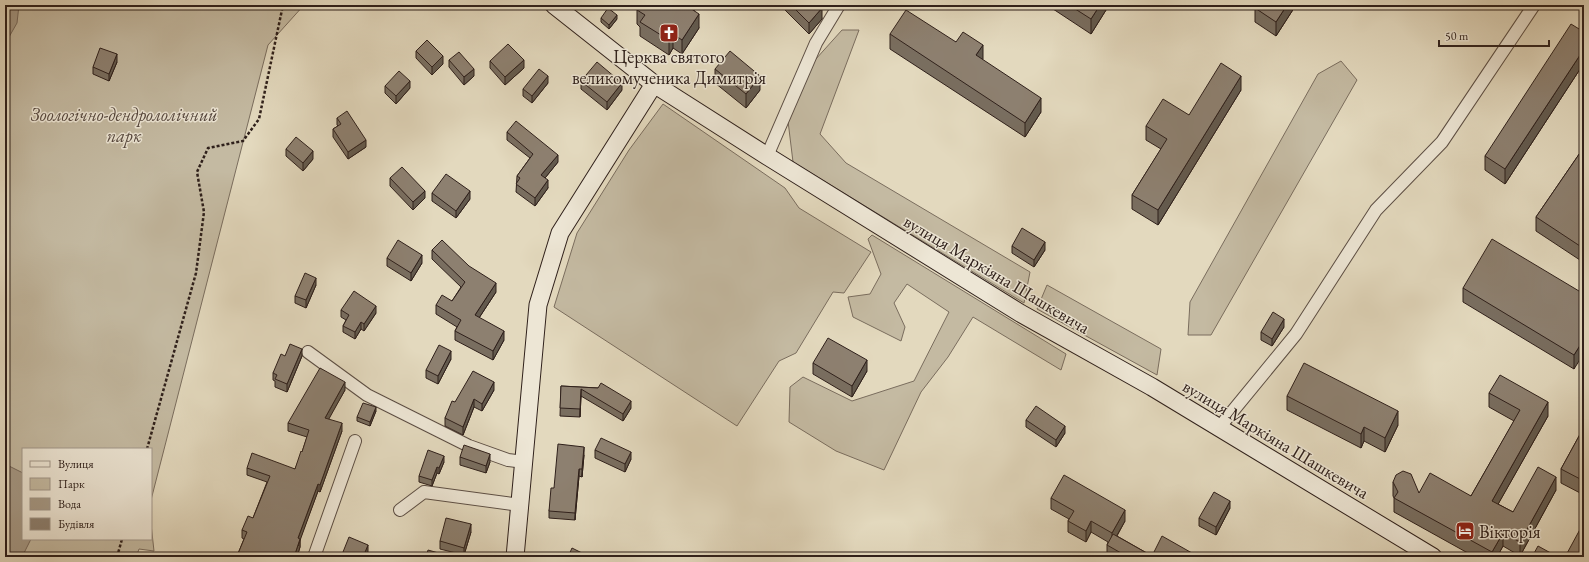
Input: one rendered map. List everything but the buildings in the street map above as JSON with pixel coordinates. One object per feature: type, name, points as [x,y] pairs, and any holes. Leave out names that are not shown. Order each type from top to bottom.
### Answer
[{"type":"street","name":"вулиця Маркіяна Шашкевича","points":[[554,5],[654,84],[767,156],[1020,313],[1152,388],[1433,557]]},
{"type":"street","points":[[767,156],[816,44],[839,5]]},
{"type":"street","points":[[1218,429],[1296,334],[1376,210],[1442,142],[1534,5]]},
{"type":"street","points":[[515,557],[538,304],[560,233],[654,84]]},
{"type":"street","points":[[308,352],[367,395],[469,446],[508,460],[524,462]]},
{"type":"street","points":[[314,557],[355,441]]},
{"type":"street","points":[[400,510],[424,492],[520,505]]},
{"type":"path","points":[[147,448],[196,272],[204,212],[197,172],[208,148],[243,141],[259,119],[283,5]]},
{"type":"path","points":[[635,5],[642,10]]},
{"type":"path","points":[[117,557],[122,540]]},
{"type":"green space","name":"Зоологічно-дендрололічний парк","points":[[5,5],[304,5],[268,45],[152,496],[152,448],[22,448],[22,540],[152,540],[152,533],[154,551],[139,549],[136,557],[5,557]]},
{"type":"green space","points":[[842,30],[859,30],[820,134],[846,163],[1030,272],[1024,303],[793,162],[788,121],[815,60]]},
{"type":"green space","points":[[1341,61],[1357,80],[1211,335],[1188,335],[1190,302],[1318,74]]},
{"type":"green space","points":[[663,104],[785,188],[799,208],[871,252],[844,293],[833,292],[796,353],[779,361],[737,426],[554,307],[577,233],[629,150]]},
{"type":"green space","points":[[872,235],[1066,354],[1061,370],[973,317],[948,357],[921,392],[884,470],[836,451],[789,422],[790,387],[803,377],[852,401],[914,381],[949,312],[907,284],[894,303],[905,327],[901,341],[853,317],[848,297],[870,294],[881,274],[868,239]]},
{"type":"green space","points":[[1047,285],[1161,349],[1157,375],[1037,309]]},
{"type":"water","points":[[5,5],[19,5],[17,23],[5,44]]},
{"type":"water","points":[[5,464],[22,472],[22,540],[30,540],[22,557],[5,557]]},
{"type":"place","name":"Церква святого великомученика Димитрія","points":[[669,33]]},
{"type":"place","name":"Вікторія","points":[[1465,531]]}]
